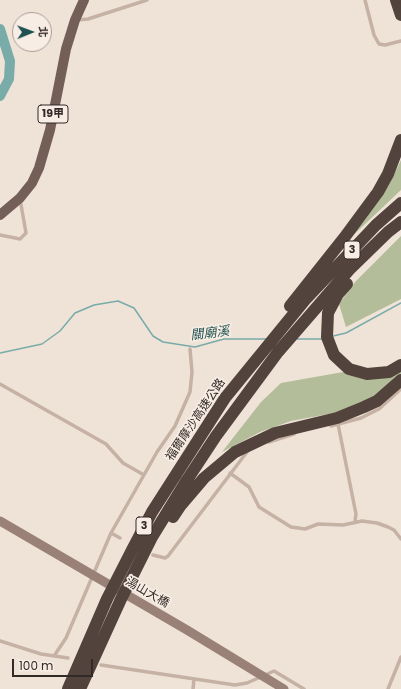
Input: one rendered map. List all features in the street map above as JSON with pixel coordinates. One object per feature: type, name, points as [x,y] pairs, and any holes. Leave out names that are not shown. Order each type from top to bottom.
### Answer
[{"type":"highway","points":[[396,0],[401,15]]},
{"type":"highway","points":[[301,298],[378,192],[388,174],[401,140]]},
{"type":"highway","name":"3","points":[[301,298],[376,225],[401,203]]},
{"type":"highway","points":[[401,223],[393,236],[338,294],[328,314],[327,338],[334,356],[340,362],[357,373],[367,374],[389,372],[401,364]]},
{"type":"highway","name":"3","points":[[80,689],[114,612],[152,537],[187,480],[278,352],[349,270],[388,232],[401,223]]},
{"type":"highway","name":"福爾摩沙高速公路","points":[[68,689],[107,599],[152,512],[241,375],[301,298]]},
{"type":"highway","points":[[152,537],[168,525],[181,505],[204,478],[235,452],[275,433],[337,418],[364,407],[383,397],[401,380]]},
{"type":"main road","name":"19甲","points":[[0,215],[20,198],[32,183],[46,148],[66,49],[75,20],[84,0]]},
{"type":"street","name":"湯山大橋","points":[[0,521],[283,688]]},
{"type":"lane","points":[[75,20],[88,19],[147,0]]},
{"type":"lane","points":[[365,0],[374,35],[379,44],[385,45],[401,41]]},
{"type":"lane","points":[[0,236],[20,239],[26,233],[20,198]]},
{"type":"lane","points":[[54,656],[66,638],[111,533],[157,452],[175,426],[190,392],[192,372],[190,349]]},
{"type":"lane","points":[[0,384],[106,444],[122,463],[144,475]]},
{"type":"lane","points":[[323,427],[362,418],[379,409],[401,388]]},
{"type":"lane","points":[[338,424],[356,514],[355,521]]},
{"type":"lane","points":[[153,556],[168,556],[249,450],[301,432]]},
{"type":"lane","points":[[230,473],[249,487],[259,507],[291,527],[305,529],[318,524],[343,525],[355,521],[377,523],[394,530],[401,539]]},
{"type":"lane","points":[[111,533],[120,538]]},
{"type":"lane","points":[[0,641],[54,656],[68,658]]},
{"type":"lane","points":[[388,689],[401,657]]},
{"type":"lane","points":[[101,665],[235,685],[247,683],[274,671],[304,689]]},
{"type":"lane","points":[[193,689],[194,680]]},
{"type":"green space","points":[[401,160],[401,190],[344,244],[389,185]]},
{"type":"green space","points":[[401,236],[401,299],[346,327],[339,304],[355,282]]},
{"type":"green space","points":[[401,369],[401,376],[376,396],[334,413],[291,421],[260,432],[222,452],[261,402],[281,383],[343,372],[367,377]]},
{"type":"waterway","points":[[0,29],[10,61],[9,79],[0,96]]},
{"type":"waterway","name":"關廟溪","points":[[0,353],[42,344],[60,331],[75,313],[94,305],[118,301],[134,308],[153,336],[163,342],[195,347],[224,339],[267,339]]},
{"type":"waterway","name":"關廟溪","points":[[333,336],[346,333],[401,303]]},
{"type":"waterway","name":"關廟溪","points":[[297,339],[323,339]]}]
